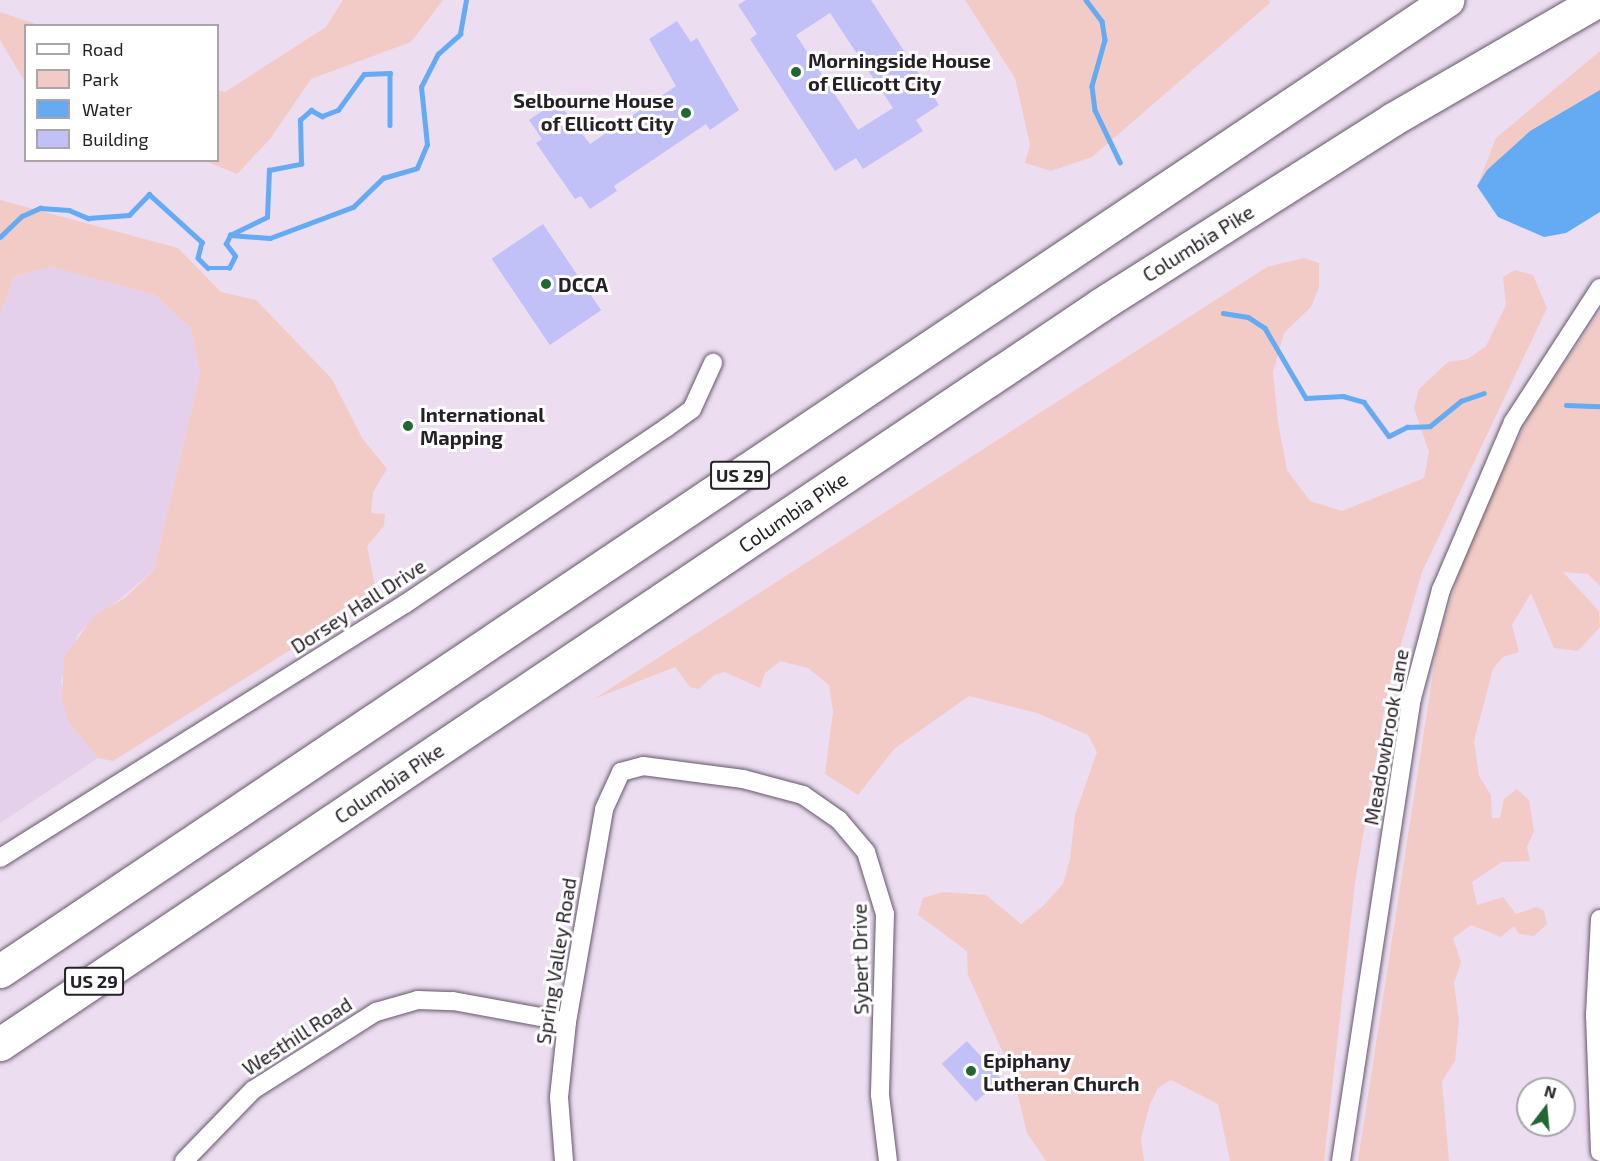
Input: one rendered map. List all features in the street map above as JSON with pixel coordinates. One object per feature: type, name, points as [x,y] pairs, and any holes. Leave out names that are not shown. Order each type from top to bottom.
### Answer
[{"type":"highway","name":"US 29","points":[[0,969],[1447,0]]},
{"type":"highway","name":"Columbia Pike","points":[[0,1044],[1100,305],[1393,119],[1598,0]]},
{"type":"highway","points":[[0,1068],[188,918]]},
{"type":"street","name":"Meadowbrook Lane","points":[[1341,1161],[1412,698],[1441,590],[1513,422],[1600,288]]},
{"type":"street","name":"Dorsey Hall Drive","points":[[0,858],[405,604],[666,428],[692,409],[713,363]]},
{"type":"street","name":"Sybert Drive","points":[[621,772],[662,767],[778,787],[823,806],[866,852],[885,914],[880,1095],[888,1161]]},
{"type":"street","name":"Spring Valley Road","points":[[564,1161],[559,1097],[567,1022],[604,809],[621,772]]},
{"type":"street","points":[[1600,919],[1595,1015],[1600,1152]]},
{"type":"street","name":"Westhill Road","points":[[184,1161],[253,1090],[376,1012],[418,1000],[453,1001],[567,1022]]},
{"type":"shaded area","points":[[51,267],[155,295],[191,328],[200,374],[154,570],[78,634],[61,681],[69,723],[98,758],[0,823],[0,314],[14,277]]},
{"type":"green space","points":[[343,0],[443,0],[411,42],[311,79],[270,139],[237,174],[207,162],[219,162],[219,90],[225,92],[326,27]]},
{"type":"green space","points":[[965,0],[1269,0],[1270,3],[1092,157],[1051,171],[1025,163],[1030,145],[1015,78]]},
{"type":"green space","points":[[0,12],[36,24],[24,24],[24,80],[0,40]]},
{"type":"green space","points":[[1600,51],[1600,90],[1530,131],[1487,170],[1477,186],[1496,138]]},
{"type":"green space","points":[[0,200],[178,248],[221,292],[256,300],[332,379],[362,438],[387,469],[373,492],[371,513],[385,514],[384,526],[367,546],[375,586],[367,602],[113,761],[98,758],[69,723],[62,699],[64,657],[95,615],[125,598],[154,570],[200,374],[191,328],[155,295],[51,267],[14,277],[0,314]]},
{"type":"green space","points":[[1304,258],[1319,263],[1319,287],[1311,307],[1284,333],[1273,372],[1278,422],[1287,470],[1310,501],[1342,511],[1424,478],[1429,452],[1414,408],[1419,389],[1448,362],[1468,359],[1486,346],[1506,305],[1503,277],[1515,270],[1533,275],[1547,308],[1422,572],[1387,693],[1355,883],[1324,1161],[1230,1161],[1218,1104],[1171,1080],[1158,1088],[1150,1104],[1141,1138],[1144,1161],[1046,1161],[1027,1133],[1013,1075],[968,975],[967,951],[918,915],[923,898],[943,892],[986,895],[1021,924],[1042,907],[1063,884],[1070,859],[1075,815],[1097,752],[1088,735],[1037,713],[969,696],[894,749],[858,795],[825,774],[833,712],[829,685],[808,668],[780,661],[765,673],[760,688],[725,672],[714,675],[699,689],[690,687],[675,667],[594,699],[1267,267]]},
{"type":"green space","points":[[1600,312],[1600,586],[1588,574],[1563,572],[1599,611],[1600,627],[1578,651],[1554,648],[1531,593],[1512,625],[1519,652],[1503,657],[1493,669],[1474,741],[1479,776],[1491,795],[1492,818],[1500,818],[1504,799],[1517,789],[1529,800],[1534,831],[1527,847],[1530,861],[1502,862],[1472,882],[1477,905],[1503,897],[1516,914],[1537,907],[1544,911],[1547,924],[1534,936],[1519,934],[1514,926],[1501,937],[1471,925],[1453,938],[1461,962],[1454,983],[1459,1022],[1455,1061],[1442,1081],[1449,1161],[1358,1161],[1437,647],[1463,561],[1492,493],[1532,410]]},
{"type":"water","points":[[1600,90],[1600,212],[1566,233],[1544,237],[1498,217],[1477,186],[1487,170],[1530,131]]},
{"type":"building","name":"Morningside House of Ellicott City","points":[[746,0],[871,0],[939,105],[916,120],[923,131],[863,169],[856,158],[835,171],[750,39],[757,34],[738,5]],"holes":[[[830,13],[893,108],[858,130],[796,35]]]},
{"type":"building","name":"Selbourne House of Ellicott City","points":[[677,21],[691,42],[697,38],[739,110],[710,130],[706,124],[614,186],[617,191],[590,209],[581,196],[575,199],[536,143],[542,139],[529,120],[557,101],[590,144],[676,86],[649,39]]},
{"type":"building","name":"DCCA","points":[[543,224],[601,310],[550,345],[492,259]]},
{"type":"building","name":"Epiphany Lutheran Church","points":[[967,1041],[1001,1079],[976,1102],[942,1064]]},
{"type":"waterway","points":[[230,235],[270,238],[353,207],[383,178],[417,168],[427,145],[421,87],[438,54],[460,34],[466,0]]},
{"type":"waterway","points":[[1086,0],[1102,21],[1105,40],[1092,86],[1095,110],[1120,162]]},
{"type":"waterway","points":[[0,237],[22,216],[40,208],[69,210],[88,218],[129,215],[149,194],[202,242],[198,258],[208,268],[229,268],[235,256],[226,244],[230,235],[267,217],[269,170],[301,164],[300,120],[311,110],[322,116],[338,110],[364,74],[390,73],[390,125]]},
{"type":"waterway","points":[[1223,313],[1248,317],[1265,328],[1306,398],[1343,396],[1364,402],[1389,436],[1407,427],[1430,426],[1461,401],[1484,393]]},
{"type":"waterway","points":[[1566,405],[1600,406]]},
{"type":"place","name":"Morningside House of Ellicott City","points":[[796,72]]},
{"type":"place","name":"Selbourne House of Ellicott City","points":[[686,113]]},
{"type":"place","name":"DCCA","points":[[546,284]]},
{"type":"place","name":"International Mapping","points":[[408,426]]},
{"type":"place","name":"Epiphany Lutheran Church","points":[[971,1071]]}]
